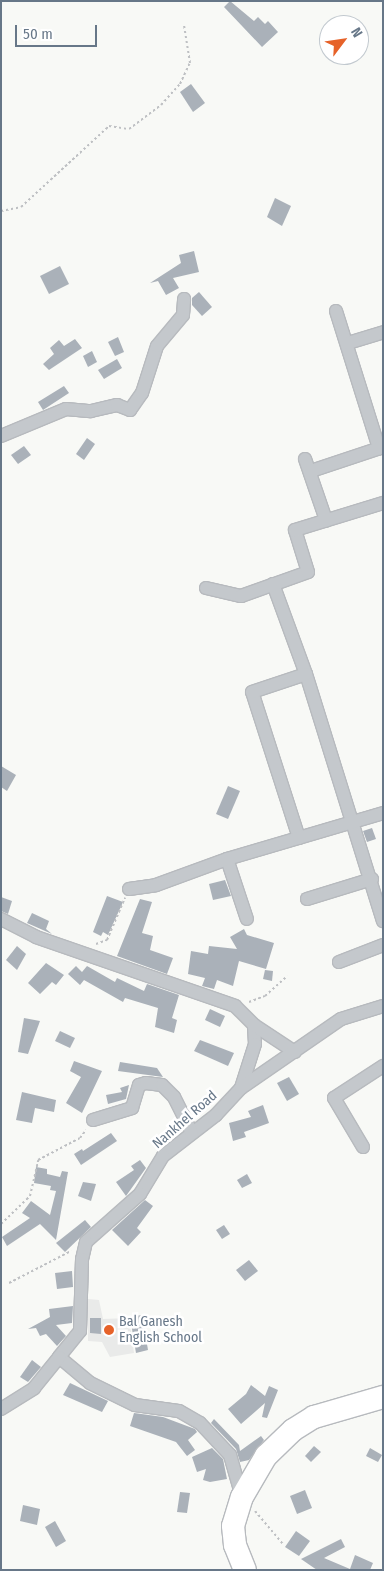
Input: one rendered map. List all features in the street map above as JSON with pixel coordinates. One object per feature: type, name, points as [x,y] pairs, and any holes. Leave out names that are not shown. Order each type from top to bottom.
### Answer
[{"type":"highway","points":[[244,1570],[234,1545],[233,1526],[242,1497],[266,1456],[293,1430],[314,1418],[383,1397]]},
{"type":"street","points":[[1,436],[66,409],[91,411],[116,405],[126,411],[135,406],[142,394],[157,346],[183,314],[184,299]]},
{"type":"street","points":[[311,471],[381,447],[336,311]]},
{"type":"street","points":[[348,343],[383,332]]},
{"type":"street","points":[[305,459],[311,471],[326,520]]},
{"type":"street","points":[[206,588],[241,596],[308,572],[295,530],[383,503]]},
{"type":"street","points":[[274,584],[306,674],[372,879],[383,920]]},
{"type":"street","points":[[299,838],[252,692],[306,674]]},
{"type":"street","points":[[129,889],[156,885],[227,859],[383,813]]},
{"type":"street","points":[[227,859],[247,919]]},
{"type":"street","points":[[307,899],[372,879]]},
{"type":"street","points":[[1,919],[36,937],[234,1006],[254,1026],[295,1052]]},
{"type":"street","points":[[339,962],[383,945]]},
{"type":"street","points":[[241,1088],[341,1019],[383,1006]]},
{"type":"street","name":"Nankhel Road","points":[[86,1242],[140,1194],[163,1156],[216,1115],[241,1088],[255,1044],[254,1026]]},
{"type":"street","points":[[363,1147],[334,1098],[383,1066]]},
{"type":"street","points":[[93,1120],[132,1108],[140,1085],[146,1083],[162,1085],[174,1097],[192,1133]]},
{"type":"street","points":[[1,1409],[34,1388],[80,1331],[82,1259],[86,1242]]},
{"type":"street","points":[[59,1357],[90,1382],[135,1406],[179,1412],[200,1423],[230,1455],[242,1497]]},
{"type":"path","points":[[1,211],[21,207],[109,126],[129,129],[161,105],[180,84],[190,63],[184,24]]},
{"type":"path","points":[[87,955],[91,946],[107,940],[129,889]]},
{"type":"path","points":[[234,1006],[265,996],[287,976]]},
{"type":"path","points":[[1,1224],[30,1196],[38,1160],[80,1138],[93,1120]]},
{"type":"path","points":[[9,1283],[86,1242]]},
{"type":"path","points":[[242,1497],[283,1544]]},
{"type":"shaded area","name":"Bal Ganesh English School","points":[[88,1299],[99,1300],[103,1319],[129,1318],[134,1353],[110,1357],[102,1342],[88,1341]]},
{"type":"building","points":[[230,1],[254,21],[258,17],[265,24],[268,21],[278,32],[262,47],[224,7]]},
{"type":"building","points":[[191,84],[205,103],[193,112],[180,92]]},
{"type":"building","points":[[275,198],[291,206],[282,226],[267,217]]},
{"type":"building","points":[[194,251],[199,272],[173,278],[179,288],[166,295],[158,281],[150,283],[181,263],[179,255]]},
{"type":"building","points":[[60,266],[69,284],[49,294],[40,276]]},
{"type":"building","points":[[199,292],[212,307],[202,316],[192,305],[192,298]]},
{"type":"building","points":[[118,337],[124,352],[115,356],[108,342]]},
{"type":"building","points":[[75,339],[82,348],[49,370],[43,364],[54,354],[50,348],[59,340],[64,346]]},
{"type":"building","points":[[92,351],[97,362],[88,367],[83,356]]},
{"type":"building","points":[[117,359],[122,368],[104,379],[98,370]]},
{"type":"building","points":[[64,386],[69,393],[43,410],[38,402]]},
{"type":"building","points":[[87,438],[95,444],[84,460],[76,454]]},
{"type":"building","points":[[24,446],[31,455],[18,464],[11,455]]},
{"type":"building","points":[[1,766],[16,775],[7,791],[1,787]]},
{"type":"building","points":[[228,786],[240,791],[228,819],[216,814]]},
{"type":"building","points":[[372,828],[376,839],[367,842],[363,831]]},
{"type":"building","points":[[225,880],[231,896],[213,900],[209,884]]},
{"type":"building","points":[[107,896],[123,902],[108,935],[103,932],[101,936],[93,932]]},
{"type":"building","points":[[1,897],[12,901],[8,914],[1,911]]},
{"type":"building","points":[[140,899],[152,902],[142,933],[153,936],[150,950],[173,958],[167,974],[117,956]]},
{"type":"building","points":[[32,913],[49,921],[46,929],[52,934],[27,923]]},
{"type":"building","points":[[244,929],[247,935],[274,943],[266,969],[239,961],[233,986],[217,980],[214,989],[202,986],[205,978],[188,974],[191,951],[208,954],[209,946],[237,949],[230,937]]},
{"type":"building","points":[[17,946],[26,954],[17,970],[6,960]]},
{"type":"building","points":[[46,963],[64,975],[56,985],[52,982],[40,994],[28,983]]},
{"type":"building","points":[[76,966],[82,972],[87,966],[115,982],[117,978],[144,991],[147,984],[179,995],[172,1018],[177,1020],[174,1033],[155,1027],[158,1008],[125,998],[123,1002],[84,980],[80,985],[68,974]]},
{"type":"building","points":[[265,970],[273,971],[272,981],[263,979]]},
{"type":"building","points":[[210,1009],[225,1016],[220,1027],[205,1020]]},
{"type":"building","points":[[24,1018],[40,1021],[28,1054],[18,1052]]},
{"type":"building","points":[[60,1031],[75,1038],[70,1048],[55,1041]]},
{"type":"building","points":[[200,1040],[234,1053],[228,1066],[194,1051]]},
{"type":"building","points":[[74,1061],[102,1071],[82,1113],[66,1103],[81,1077],[70,1071]]},
{"type":"building","points":[[120,1062],[157,1068],[163,1077],[118,1071]]},
{"type":"building","points":[[289,1077],[299,1094],[287,1101],[277,1083]]},
{"type":"building","points":[[129,1085],[126,1099],[108,1104],[106,1095],[122,1092],[120,1088]]},
{"type":"building","points":[[22,1092],[56,1100],[54,1112],[35,1108],[32,1123],[16,1120]]},
{"type":"building","points":[[263,1105],[269,1123],[244,1132],[246,1137],[233,1141],[229,1123],[251,1117],[248,1111]]},
{"type":"building","points":[[111,1133],[117,1141],[81,1165],[74,1154],[82,1149],[83,1151]]},
{"type":"building","points":[[140,1160],[146,1168],[126,1196],[116,1182],[134,1170],[131,1166]]},
{"type":"building","points":[[36,1167],[47,1169],[47,1174],[60,1177],[62,1171],[68,1172],[56,1240],[40,1224],[7,1246],[2,1237],[30,1218],[22,1213],[31,1201],[50,1215],[56,1191],[50,1190],[51,1186],[34,1183]]},
{"type":"building","points":[[247,1174],[252,1183],[242,1188],[237,1180]]},
{"type":"building","points":[[83,1182],[96,1184],[91,1201],[78,1196]]},
{"type":"building","points":[[145,1200],[153,1206],[137,1228],[141,1232],[128,1246],[112,1230]]},
{"type":"building","points":[[85,1220],[91,1227],[65,1252],[56,1243]]},
{"type":"building","points":[[224,1225],[230,1234],[222,1239],[216,1230]]},
{"type":"building","points":[[249,1260],[258,1271],[245,1281],[236,1270]]},
{"type":"building","points":[[72,1271],[73,1287],[57,1289],[55,1273]]},
{"type":"building","points":[[73,1306],[72,1323],[56,1325],[66,1336],[57,1346],[46,1334],[40,1336],[36,1328],[28,1329],[50,1317],[49,1309]]},
{"type":"building","points":[[142,1315],[148,1350],[136,1353],[130,1317]]},
{"type":"building","points":[[90,1318],[101,1318],[101,1334],[90,1333]]},
{"type":"building","points":[[32,1360],[41,1367],[28,1382],[20,1377]]},
{"type":"building","points":[[70,1383],[108,1401],[102,1412],[63,1395]]},
{"type":"building","points":[[251,1385],[265,1396],[269,1386],[278,1390],[267,1418],[262,1417],[265,1403],[241,1424],[228,1409],[246,1394]]},
{"type":"building","points":[[134,1413],[163,1417],[195,1429],[197,1432],[188,1440],[195,1450],[187,1456],[176,1442],[130,1426]]},
{"type":"building","points":[[214,1419],[239,1445],[240,1451],[261,1436],[264,1440],[249,1460],[240,1462],[236,1449],[211,1423]]},
{"type":"building","points":[[314,1446],[321,1452],[311,1462],[305,1456]]},
{"type":"building","points":[[212,1448],[223,1459],[227,1479],[210,1482],[203,1480],[206,1469],[197,1472],[192,1457]]},
{"type":"building","points":[[370,1448],[382,1455],[378,1462],[366,1456]]},
{"type":"building","points":[[305,1490],[312,1508],[297,1514],[290,1496]]},
{"type":"building","points":[[180,1492],[190,1493],[187,1513],[177,1512]]},
{"type":"building","points":[[23,1505],[40,1509],[37,1525],[20,1521]]},
{"type":"building","points":[[55,1521],[66,1541],[56,1547],[45,1527]]},
{"type":"building","points":[[296,1531],[310,1541],[299,1556],[285,1547]]},
{"type":"building","points":[[341,1539],[345,1547],[324,1558],[350,1569],[355,1555],[373,1563],[370,1570],[317,1570],[301,1559]]},
{"type":"place","name":"Bal Ganesh English School","points":[[109,1330]]}]
